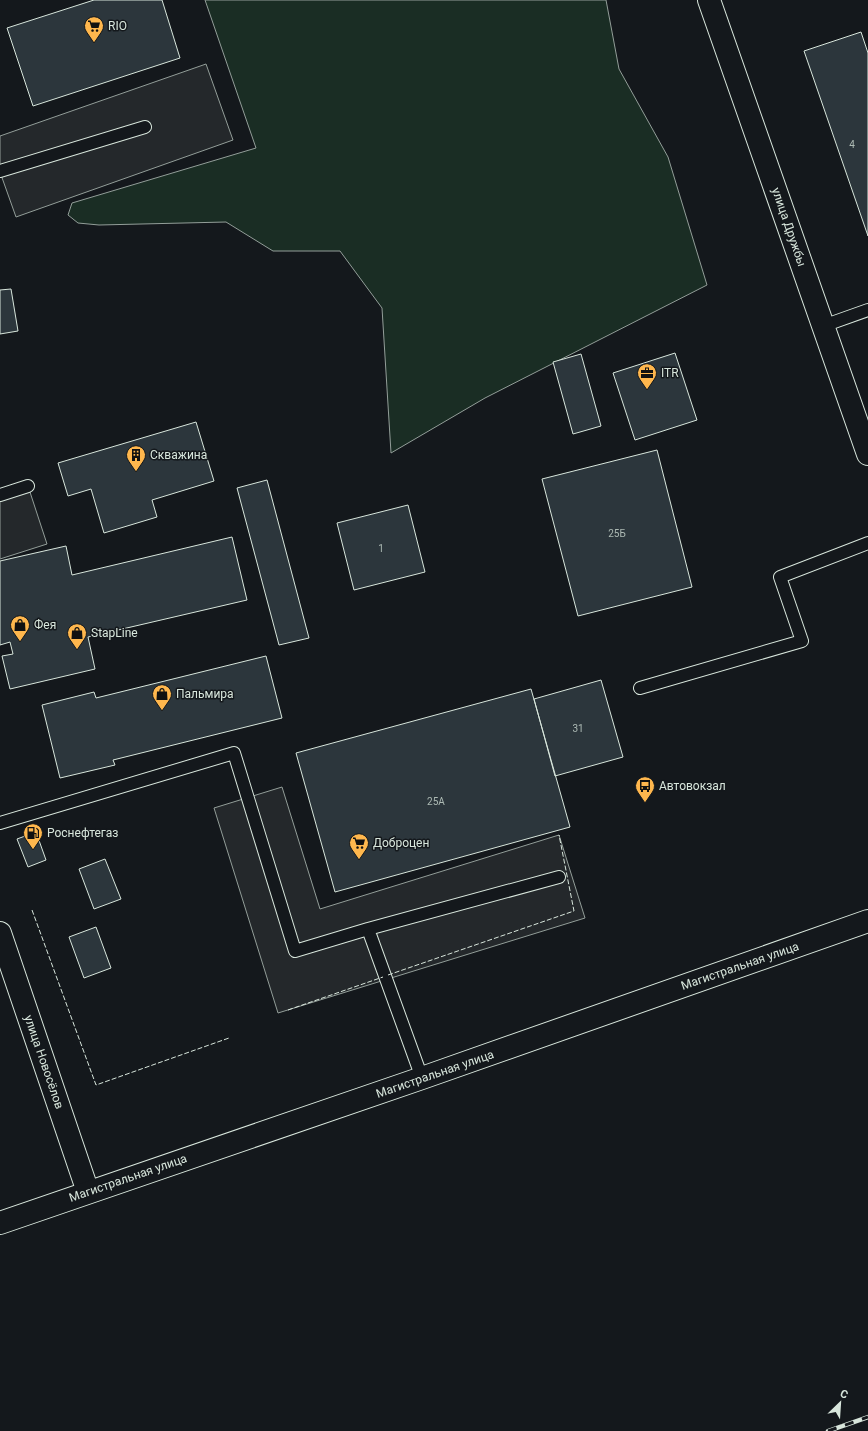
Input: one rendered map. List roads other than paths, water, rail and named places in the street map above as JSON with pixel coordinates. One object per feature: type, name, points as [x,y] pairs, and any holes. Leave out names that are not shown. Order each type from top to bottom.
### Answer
[{"type":"main road","name":"улица Дружбы","points":[[710,0],[868,454]]},
{"type":"main road","name":"Магистральная улица","points":[[0,1223],[422,1078],[868,921]]},
{"type":"main road","name":"улица Новосёлов","points":[[0,933],[88,1192]]},
{"type":"lane","points":[[0,171],[145,127]]},
{"type":"lane","points":[[823,326],[868,310]]},
{"type":"lane","points":[[0,494],[28,486]]},
{"type":"lane","points":[[640,688],[802,641],[780,577],[868,543]]},
{"type":"lane","points":[[0,823],[234,753],[295,951],[368,929],[559,877]]},
{"type":"lane","points":[[368,929],[422,1078]]},
{"type":"railway","points":[[828,1431],[868,1417]]},
{"type":"place","name":"RIO","points":[[94,43]]},
{"type":"place","name":"ITR","points":[[647,390]]},
{"type":"place","name":"Скважина","points":[[136,472]]},
{"type":"place","name":"Фея","points":[[20,642]]},
{"type":"place","name":"StapLine","points":[[77,650]]},
{"type":"place","name":"Пальмира","points":[[162,711]]},
{"type":"place","name":"Автовокзал","points":[[645,803]]},
{"type":"place","name":"Роснефтегаз","points":[[33,850]]},
{"type":"place","name":"Доброцен","points":[[359,860]]}]
